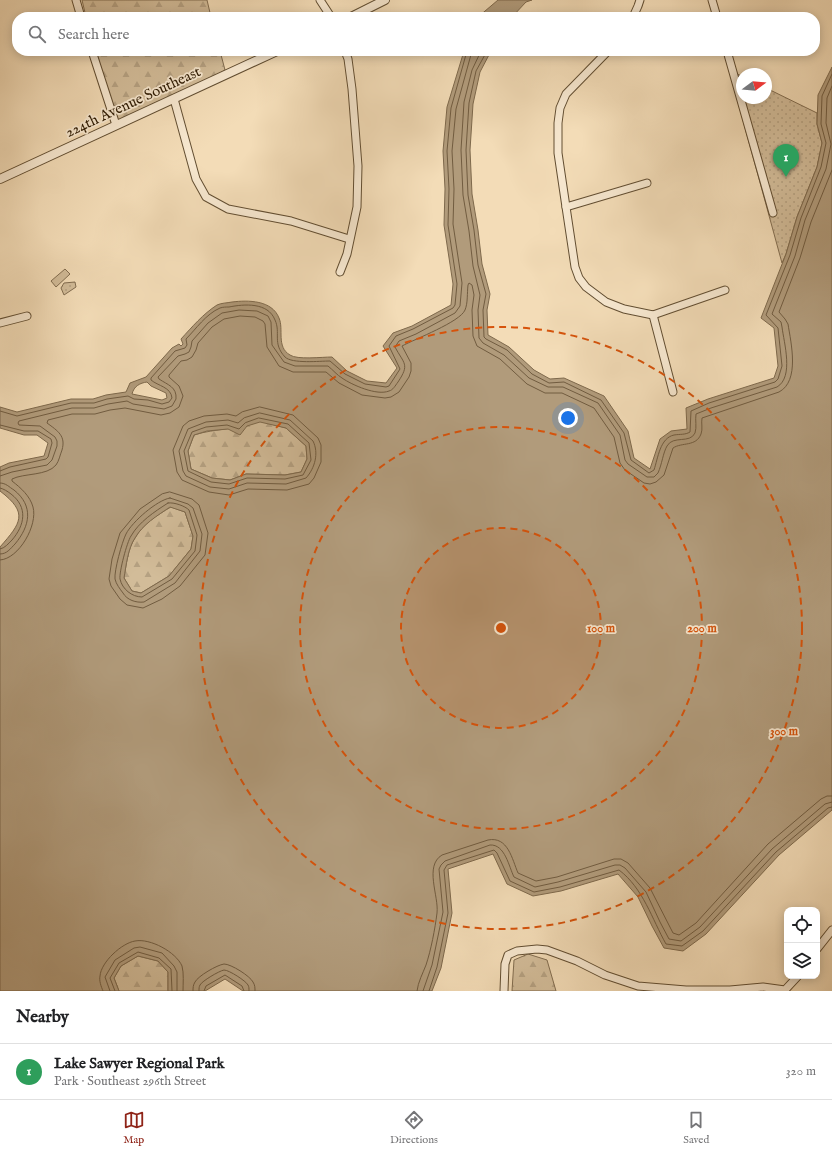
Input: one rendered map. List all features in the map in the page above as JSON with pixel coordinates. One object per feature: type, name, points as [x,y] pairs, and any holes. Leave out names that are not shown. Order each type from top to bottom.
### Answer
[{"type":"street","points":[[76,0],[80,12]]},
{"type":"street","points":[[320,0],[328,12]]},
{"type":"street","points":[[361,12],[385,0]]},
{"type":"street","points":[[636,12],[640,0]]},
{"type":"street","points":[[712,0],[716,12]]},
{"type":"street","points":[[94,56],[116,125]]},
{"type":"street","name":"224th Avenue Southeast","points":[[0,178],[266,56]]},
{"type":"street","points":[[340,272],[347,254],[357,207],[358,166],[352,89],[347,56]]},
{"type":"street","points":[[603,56],[566,94],[560,108],[558,123],[558,152],[575,267],[579,278],[586,287],[606,302],[624,309],[652,314],[725,290]]},
{"type":"street","points":[[728,56],[773,213]]},
{"type":"street","points":[[174,99],[196,179],[206,197],[228,209],[291,221],[349,239]]},
{"type":"street","points":[[566,207],[647,183]]},
{"type":"street","points":[[652,314],[673,392]]},
{"type":"street","points":[[0,323],[27,316]]},
{"type":"street","points":[[820,945],[832,930]]},
{"type":"street","points":[[504,991],[505,964],[508,955],[517,951],[537,949],[547,950],[577,961],[605,975],[638,986],[686,990],[730,990],[763,987],[785,991],[795,979]]},
{"type":"green space","points":[[82,0],[207,0],[210,12],[85,12]]},
{"type":"green space","points":[[97,56],[221,56],[225,70],[174,99],[116,125]]},
{"type":"green space","points":[[730,73],[736,74],[736,95]]},
{"type":"green space","points":[[772,91],[817,113],[817,124],[822,143],[817,167],[797,217],[782,263],[738,104],[772,104]]},
{"type":"green space","points":[[65,269],[70,274],[56,287],[51,281]]},
{"type":"green space","points":[[75,282],[76,287],[64,295],[61,288],[64,283]]},
{"type":"green space","points":[[260,421],[286,428],[306,446],[307,459],[301,472],[285,475],[246,474],[230,480],[212,478],[191,469],[188,451],[194,435],[244,426]]},
{"type":"green space","points":[[171,507],[185,512],[193,536],[191,549],[169,576],[141,593],[132,591],[124,578],[128,557],[133,542],[138,533],[146,524]]},
{"type":"green space","points":[[528,954],[547,960],[556,991],[512,991],[514,960]]},
{"type":"green space","points":[[138,956],[158,961],[168,972],[168,991],[119,991],[114,978],[121,966]]},
{"type":"water","points":[[498,0],[532,0],[526,2],[517,12],[484,12]]},
{"type":"water","points":[[462,56],[488,56],[480,72],[473,104],[470,150],[472,194],[482,264],[490,294],[487,310],[488,335],[509,347],[534,370],[550,379],[564,378],[604,396],[628,431],[634,458],[650,469],[660,439],[671,431],[687,429],[686,408],[708,399],[774,378],[778,366],[774,328],[761,318],[786,254],[797,217],[817,167],[822,143],[817,124],[818,95],[832,67],[832,810],[779,855],[706,934],[683,951],[664,948],[638,897],[618,874],[561,891],[533,896],[507,884],[493,854],[448,869],[452,913],[441,968],[432,991],[243,991],[225,979],[205,991],[168,991],[168,972],[158,961],[138,956],[121,966],[114,978],[119,991],[0,991],[0,547],[17,525],[19,518],[15,506],[0,491],[0,467],[9,463],[44,456],[48,443],[37,435],[24,435],[0,428],[0,407],[17,412],[71,399],[93,399],[106,395],[126,392],[130,383],[146,377],[172,348],[179,344],[181,346],[183,344],[181,339],[207,312],[219,304],[238,301],[259,302],[265,304],[276,312],[280,322],[283,347],[286,352],[293,357],[332,357],[347,371],[367,381],[386,383],[397,368],[383,346],[393,333],[412,326],[451,305],[453,284],[444,225],[445,189],[443,151],[447,107]],"holes":[[[147,382],[151,386],[166,393],[167,398],[162,400],[132,394],[134,389],[142,383]],[[260,422],[286,428],[306,446],[307,459],[301,472],[285,475],[246,474],[230,480],[212,478],[191,469],[188,451],[194,435],[207,431],[228,429],[240,435],[247,426]],[[170,507],[185,512],[193,536],[191,549],[169,576],[141,593],[132,591],[124,578],[128,557],[133,542],[142,529]]]},
{"type":"place","name":"Lake Sawyer Regional Park","points":[[786,177]]}]
